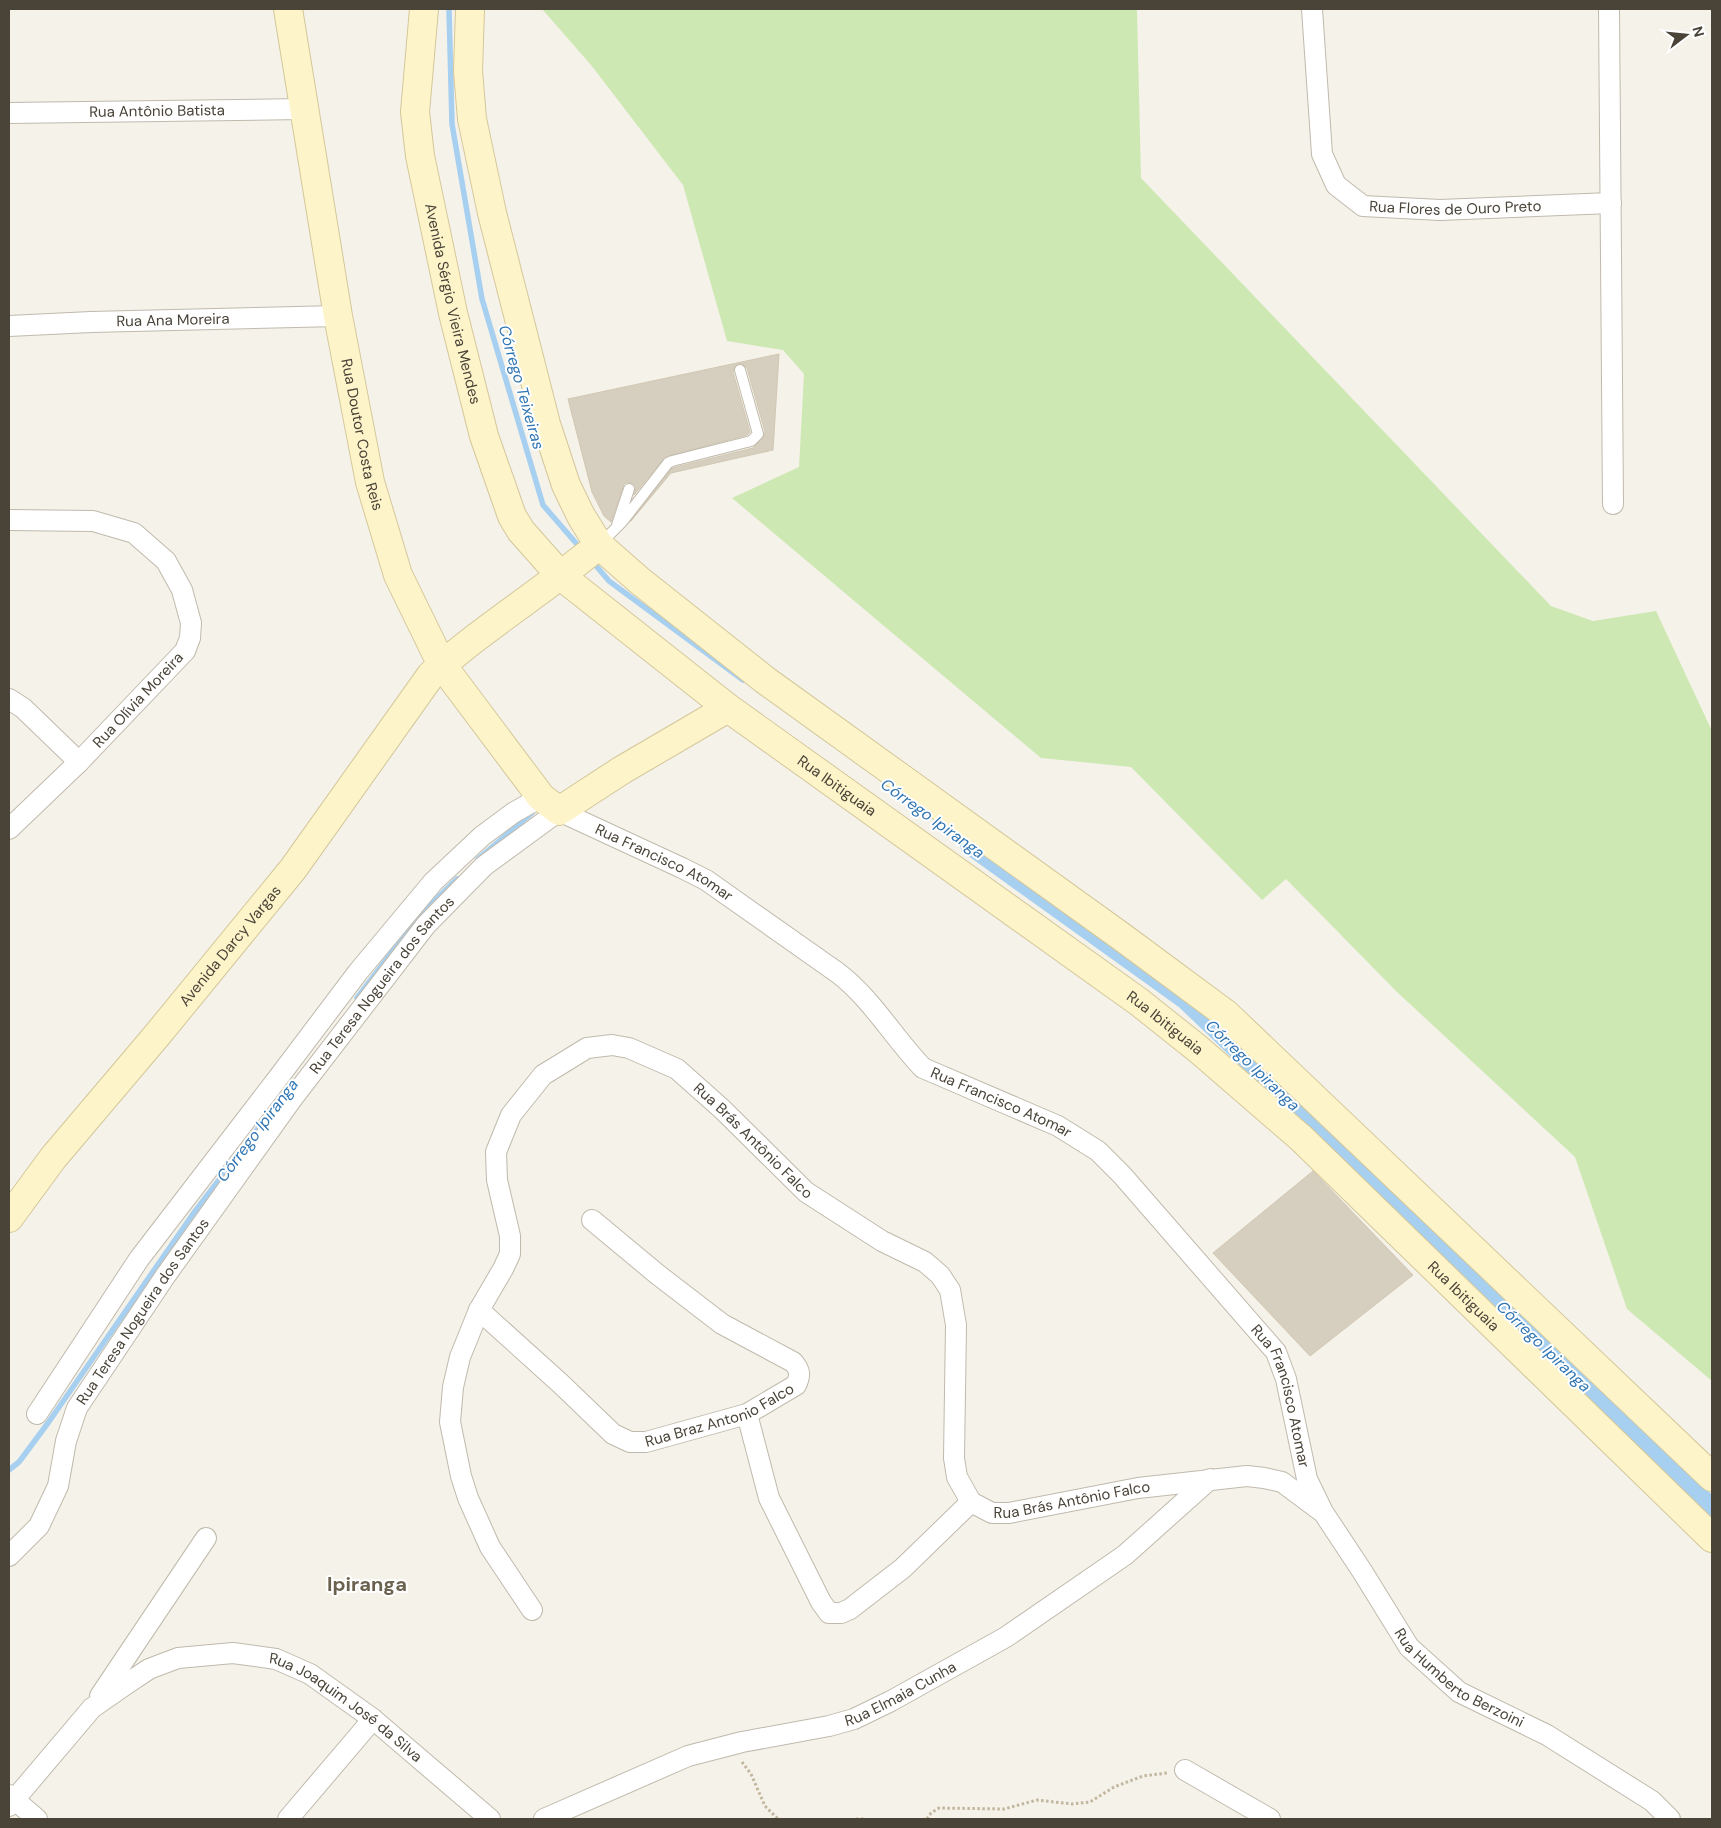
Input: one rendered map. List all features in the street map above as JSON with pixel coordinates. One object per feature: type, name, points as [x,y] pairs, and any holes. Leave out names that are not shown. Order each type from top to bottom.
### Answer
[{"type":"main road","name":"Rua Doutor Costa Reis","points":[[288,9],[338,316],[370,482],[398,575],[442,665],[550,804]]},
{"type":"main road","name":"Avenida Sérgio Vieira Mendes","points":[[424,9],[415,112],[420,156],[453,313],[484,436],[512,516],[522,531],[589,553]]},
{"type":"main road","points":[[470,9],[468,71],[472,119],[492,212],[546,424],[566,485],[581,516],[589,553]]},
{"type":"main road","name":"Avenida Darcy Vargas","points":[[9,1218],[54,1158],[293,869],[431,675],[457,651],[589,553]]},
{"type":"main road","name":"Rua Ibitiguaia","points":[[589,553],[728,708],[1139,1002],[1206,1056],[1333,1144],[1712,1477]]},
{"type":"main road","name":"Rua Ibitiguaia","points":[[589,553],[640,580],[765,680],[1226,1014],[1333,1144],[1712,1538]]},
{"type":"main road","name":"Rua Teresa Nogueira dos Santos","points":[[550,804],[622,770],[728,708]]},
{"type":"street","name":"Rua Flores de Ouro Preto","points":[[1312,9],[1322,154],[1336,185],[1363,206],[1440,210],[1611,203]]},
{"type":"street","points":[[1609,9],[1613,504]]},
{"type":"street","name":"Rua Antônio Batista","points":[[9,114],[303,109]]},
{"type":"street","name":"Rua Ana Moreira","points":[[9,326],[91,322],[338,316]]},
{"type":"street","name":"Rua Olívia Moreira","points":[[9,520],[93,521],[134,533],[166,561],[182,590],[191,623],[190,638],[185,651],[78,762],[9,829]]},
{"type":"street","points":[[9,699],[23,708],[78,762]]},
{"type":"street","name":"Rua Teresa Nogueira dos Santos","points":[[37,1414],[141,1260],[358,972],[433,882],[482,836],[513,813],[550,804]]},
{"type":"street","name":"Rua Teresa Nogueira dos Santos","points":[[9,1556],[38,1526],[58,1486],[62,1456],[78,1408],[164,1273],[292,1099],[426,925],[484,866],[550,804]]},
{"type":"street","name":"Rua Francisco Atomar","points":[[550,804],[706,880],[830,967],[852,984],[923,1068],[1058,1126],[1098,1151],[1122,1175],[1276,1352],[1286,1379],[1307,1479]]},
{"type":"street","name":"Rua Brás Antônio Falco","points":[[532,1610],[490,1547],[468,1498],[461,1476],[450,1422],[453,1387],[460,1357],[479,1310],[510,1254],[510,1236],[497,1180],[496,1152],[511,1115],[543,1076],[587,1048],[612,1045],[629,1048],[677,1070],[722,1109],[806,1192],[882,1241],[925,1262],[940,1275],[950,1290],[956,1324],[954,1458],[957,1477],[971,1502],[992,1513],[1008,1514],[1138,1488],[1247,1476],[1282,1482],[1323,1512]]},
{"type":"street","name":"Rua Braz Antonio Falco","points":[[479,1310],[613,1434],[630,1442],[646,1442],[747,1414],[796,1385],[800,1378],[799,1369],[793,1362],[722,1324],[657,1274],[592,1220]]},
{"type":"street","points":[[141,1260],[164,1273]]},
{"type":"street","points":[[747,1414],[769,1498],[821,1602],[829,1613],[841,1613],[850,1609],[904,1568],[971,1502]]},
{"type":"street","name":"Rua Elmaia Cunha","points":[[544,1819],[688,1756],[726,1746],[829,1726],[854,1719],[891,1701],[1006,1637],[1125,1555],[1210,1479]]},
{"type":"street","name":"Rua Humberto Berzoini","points":[[1307,1479],[1323,1512],[1409,1647],[1459,1692],[1548,1735],[1652,1801],[1670,1819]]},
{"type":"street","points":[[37,1819],[10,1800],[92,1708],[206,1538]]},
{"type":"street","name":"Rua Joaquim José da Silva","points":[[92,1708],[149,1669],[178,1658],[233,1653],[276,1659],[310,1674],[373,1719],[490,1819]]},
{"type":"street","points":[[288,1819],[373,1719]]},
{"type":"street","points":[[1185,1770],[1270,1819]]},
{"type":"lane","points":[[589,553],[622,522],[672,460],[751,441],[758,434],[740,370]]},
{"type":"lane","points":[[589,553],[629,489]]},
{"type":"path","points":[[726,1746],[729,1752],[740,1759],[751,1774],[765,1806],[778,1819]]},
{"type":"path","points":[[928,1819],[931,1813],[940,1808],[1004,1808],[1036,1800],[1072,1804],[1090,1802],[1114,1787],[1143,1776],[1185,1770]]},
{"type":"path","points":[[856,1819],[865,1819]]},
{"type":"green space","points":[[542,9],[1137,9],[1141,178],[1551,606],[1593,621],[1656,611],[1712,731],[1712,1381],[1627,1309],[1575,1157],[1397,992],[1286,879],[1262,900],[1131,767],[1041,758],[732,498],[799,467],[804,374],[783,350],[727,341],[683,185],[591,65]]},
{"type":"building","points":[[779,354],[773,450],[671,473],[630,522],[672,468],[753,448],[763,438],[765,432],[747,368],[742,364],[738,364],[733,372],[750,432],[747,435],[665,457],[634,495],[636,488],[634,484],[628,482],[624,484],[611,522],[604,516],[592,492],[568,399]]},
{"type":"building","points":[[1313,1171],[1413,1275],[1310,1356],[1213,1253]]},
{"type":"waterway","name":"Córrego Teixeiras","points":[[449,9],[452,124],[482,299],[543,505],[582,550]]},
{"type":"waterway","name":"Córrego Teixeiras","points":[[592,561],[609,581],[743,680]]},
{"type":"waterway","name":"Córrego Ipiranga","points":[[478,859],[532,813]]},
{"type":"waterway","name":"Córrego Ipiranga","points":[[970,845],[1186,1000],[1531,1331],[1712,1509]]},
{"type":"waterway","name":"Córrego Ipiranga","points":[[357,998],[422,913],[457,879]]},
{"type":"waterway","name":"Córrego Ipiranga","points":[[9,1470],[19,1462],[48,1423],[193,1214],[276,1105]]},
{"type":"district","name":"Ipiranga","points":[[367,1584]]}]
